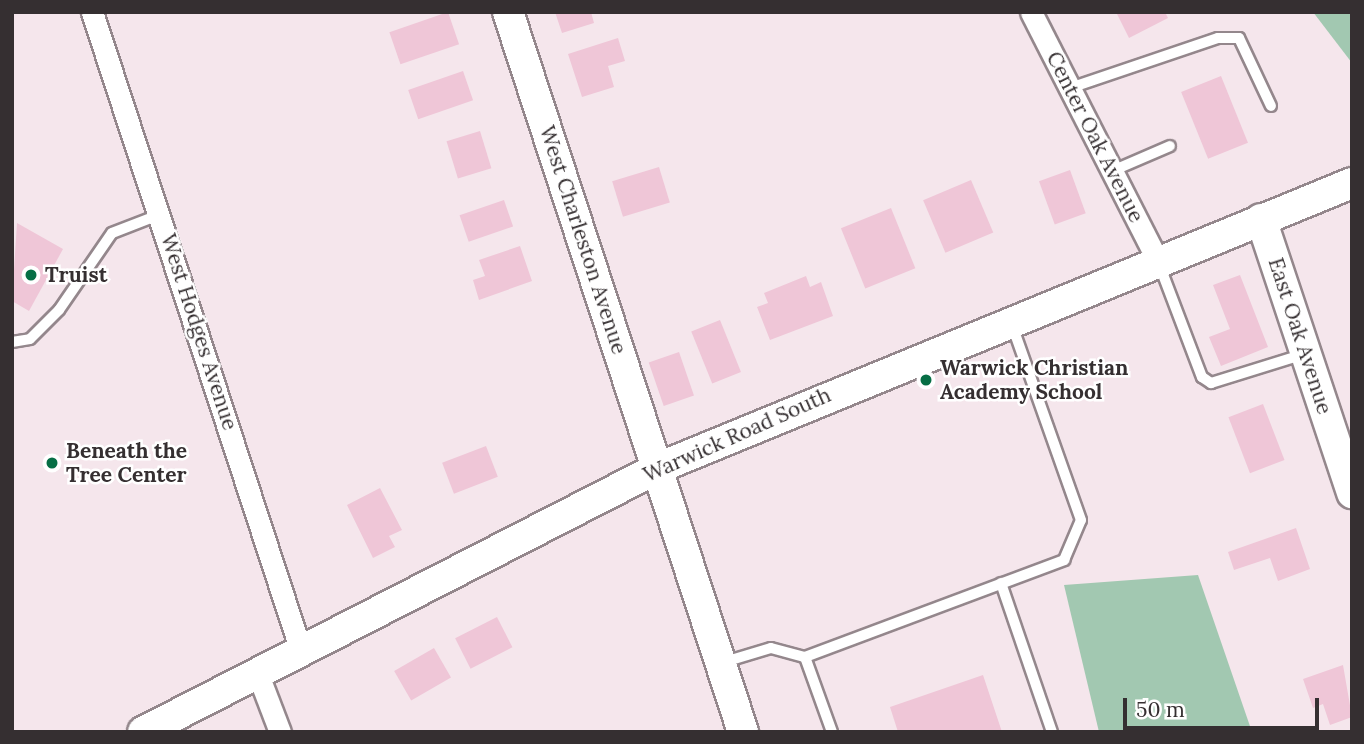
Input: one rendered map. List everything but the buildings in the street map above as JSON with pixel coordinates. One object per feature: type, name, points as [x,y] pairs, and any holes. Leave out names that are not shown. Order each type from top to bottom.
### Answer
[{"type":"street","name":"West Hodges Avenue","points":[[92,12],[161,214],[302,654]]},
{"type":"street","name":"West Charleston Avenue","points":[[508,12],[658,468],[718,664],[743,732]]},
{"type":"street","name":"Center Oak Avenue","points":[[1031,12],[1158,261]]},
{"type":"street","name":"Warwick Road South","points":[[143,732],[259,677],[658,468],[1011,319],[1352,183]]},
{"type":"street","name":"East Oak Avenue","points":[[1261,219],[1352,492]]},
{"type":"street","points":[[259,677],[280,732]]},
{"type":"lane","points":[[1070,88],[1218,38],[1239,38],[1271,106]]},
{"type":"lane","points":[[1112,171],[1170,146]]},
{"type":"lane","points":[[12,342],[30,339],[59,310],[113,233],[161,214]]},
{"type":"lane","points":[[1158,261],[1202,377],[1211,383],[1306,353]]},
{"type":"lane","points":[[718,664],[771,648],[805,657],[1064,560],[1081,520],[1011,319]]},
{"type":"lane","points":[[1001,583],[1052,732]]},
{"type":"lane","points":[[805,657],[832,732]]},
{"type":"green space","points":[[1313,12],[1352,12],[1352,63]]},
{"type":"green space","points":[[1198,575],[1252,732],[1099,732],[1064,585]]},
{"type":"place","name":"Truist","points":[[31,275]]},
{"type":"place","name":"Warwick Christian Academy School","points":[[926,380]]},
{"type":"place","name":"Beneath the Tree Center","points":[[52,463]]}]
